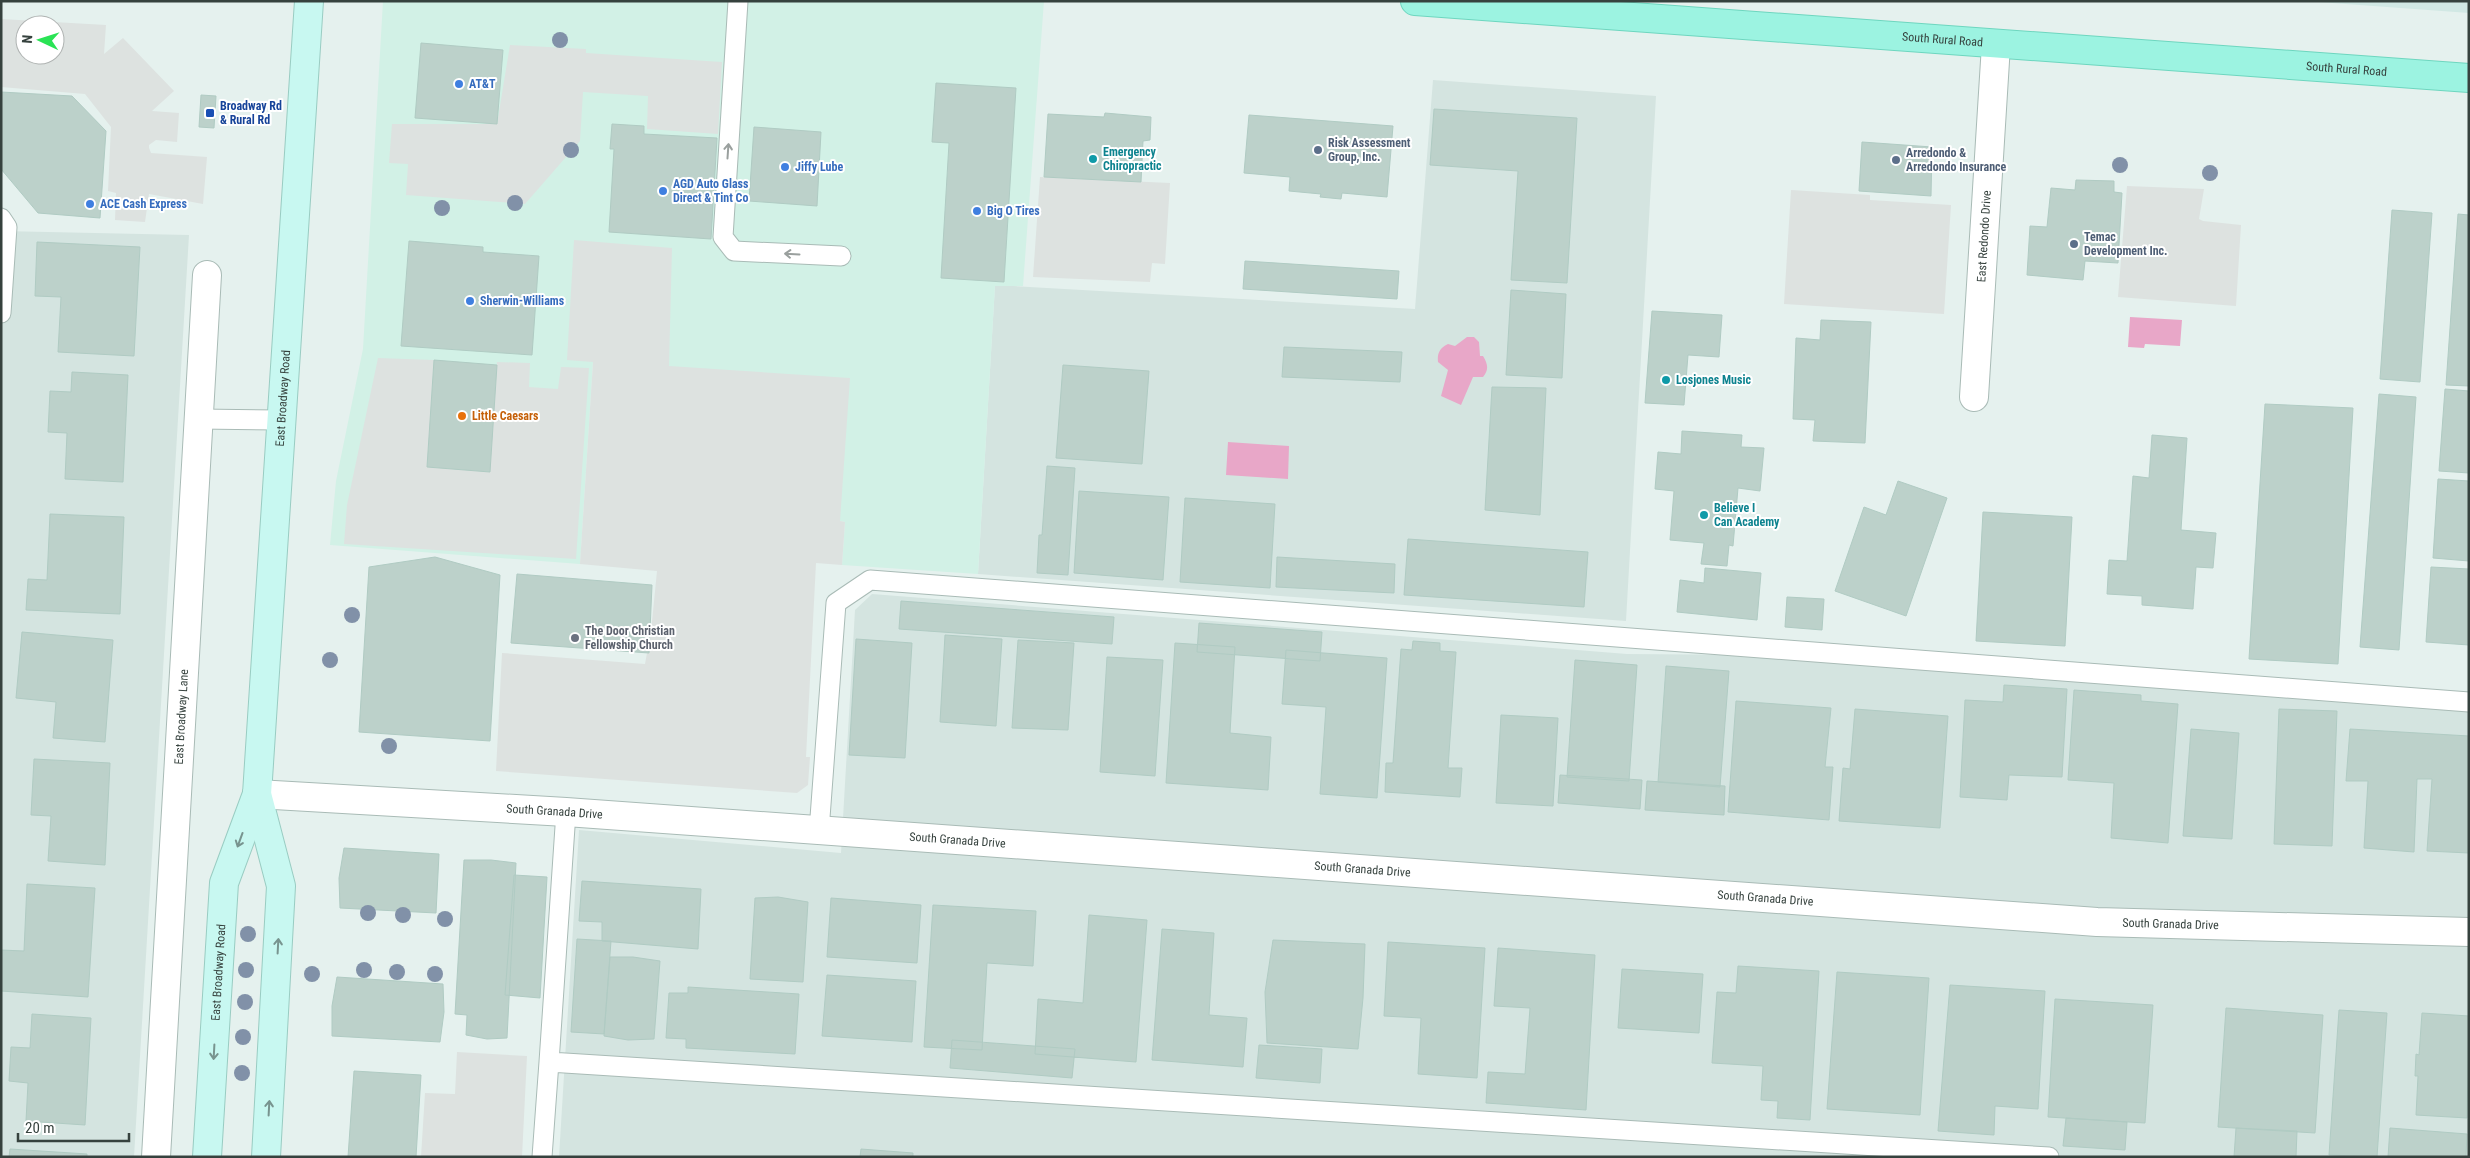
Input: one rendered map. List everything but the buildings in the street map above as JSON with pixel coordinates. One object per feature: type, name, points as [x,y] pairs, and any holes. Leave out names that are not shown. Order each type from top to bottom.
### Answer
[{"type":"main road","name":"East Broadway Road","points":[[207,1157],[224,882],[257,794],[280,420],[309,1]]},
{"type":"main road","name":"South Rural Road","points":[[1415,1],[1996,45],[2469,78]]},
{"type":"main road","name":"East Broadway Road","points":[[257,794],[281,886],[266,1157]]},
{"type":"street","name":"East Redondo Drive","points":[[1974,398],[1996,45]]},
{"type":"street","name":"East Broadway Lane","points":[[156,1157],[207,276]]},
{"type":"street","name":"South Granada Drive","points":[[257,794],[566,812],[2097,922],[2469,932]]},
{"type":"lane","points":[[738,1],[723,237],[734,251],[841,256]]},
{"type":"lane","points":[[1,218],[7,227],[1,313]]},
{"type":"lane","points":[[199,419],[280,420]]},
{"type":"lane","points":[[819,831],[836,603],[870,580],[2469,702]]},
{"type":"lane","points":[[542,1157],[566,812]]},
{"type":"lane","points":[[549,1062],[2049,1157]]},
{"type":"shaded area","points":[[383,1],[1044,1],[1023,286],[995,286],[978,574],[842,565],[845,522],[840,521],[593,362],[580,564],[330,545],[336,481],[363,349]]},
{"type":"shaded area","points":[[2305,1],[2469,1],[2469,13]]},
{"type":"shaded area","points":[[1,19],[15,20],[15,65],[65,65],[65,23],[106,25],[104,54],[123,38],[174,91],[152,111],[179,113],[177,142],[156,140],[149,145],[151,153],[207,157],[203,204],[149,194],[145,222],[115,220],[116,193],[108,191],[111,127],[85,94],[1,87]]},
{"type":"shaded area","points":[[510,45],[586,49],[586,53],[722,62],[718,134],[647,129],[648,96],[583,92],[580,141],[525,204],[406,195],[408,164],[389,163],[392,124],[497,124]]},
{"type":"shaded area","points":[[1433,80],[1656,96],[1626,621],[978,574],[995,285],[1415,309]]},
{"type":"shaded area","points":[[1040,177],[1170,183],[1165,264],[1152,263],[1150,282],[1033,277]]},
{"type":"shaded area","points":[[2127,186],[2204,189],[2199,219],[2241,225],[2236,306],[2118,297]]},
{"type":"shaded area","points":[[1791,190],[1870,195],[1870,200],[1951,205],[1944,314],[1784,304]]},
{"type":"shaded area","points":[[1,231],[189,235],[134,1157],[1,1157]]},
{"type":"shaded area","name":"The Door Christian Fellowship Church","points":[[574,240],[672,248],[669,366],[850,378],[840,521],[845,522],[842,565],[816,563],[806,757],[810,757],[808,785],[797,793],[496,771],[502,653],[645,664],[647,653],[649,652],[657,571],[580,564],[593,362],[567,360]]},
{"type":"shaded area","points":[[2130,317],[2182,320],[2180,346],[2145,344],[2144,348],[2128,347]]},
{"type":"shaded area","points":[[1467,337],[1474,337],[1479,342],[1480,356],[1483,356],[1485,359],[1487,369],[1483,377],[1473,377],[1461,405],[1441,396],[1448,370],[1438,362],[1438,356],[1441,349],[1448,344],[1455,346]]},
{"type":"shaded area","points":[[378,358],[434,360],[427,467],[489,472],[497,362],[530,363],[529,387],[558,389],[561,367],[589,368],[576,559],[344,544],[347,505]]},
{"type":"shaded area","points":[[1228,442],[1289,446],[1288,479],[1226,475]]},
{"type":"shaded area","points":[[872,594],[1627,654],[1756,655],[2469,709],[2469,1157],[559,1157],[579,830],[841,853],[855,610]]},
{"type":"shaded area","points":[[457,1052],[527,1056],[522,1157],[421,1157],[425,1093],[455,1094]]},
{"type":"place","name":"AT&T","points":[[459,84]]},
{"type":"place","name":"Broadway Rd & Rural Rd","points":[[210,113]]},
{"type":"place","name":"Risk Assessment Group, Inc.","points":[[1318,150]]},
{"type":"place","name":"Emergency Chiropractic","points":[[1093,159]]},
{"type":"place","name":"Arredondo & Arredondo Insurance","points":[[1896,160]]},
{"type":"place","name":"Jiffy Lube","points":[[785,167]]},
{"type":"place","name":"AGD Auto Glass Direct & Tint Co","points":[[663,191]]},
{"type":"place","name":"ACE Cash Express","points":[[90,204]]},
{"type":"place","name":"Big O Tires","points":[[977,211]]},
{"type":"place","name":"Temac Development Inc.","points":[[2074,244]]},
{"type":"place","name":"Sherwin-Williams","points":[[470,301]]},
{"type":"place","name":"Losjones Music","points":[[1666,380]]},
{"type":"place","name":"Little Caesars","points":[[462,416]]},
{"type":"place","name":"Believe I Can Academy","points":[[1704,515]]},
{"type":"place","name":"The Door Christian Fellowship Church","points":[[575,638]]}]
